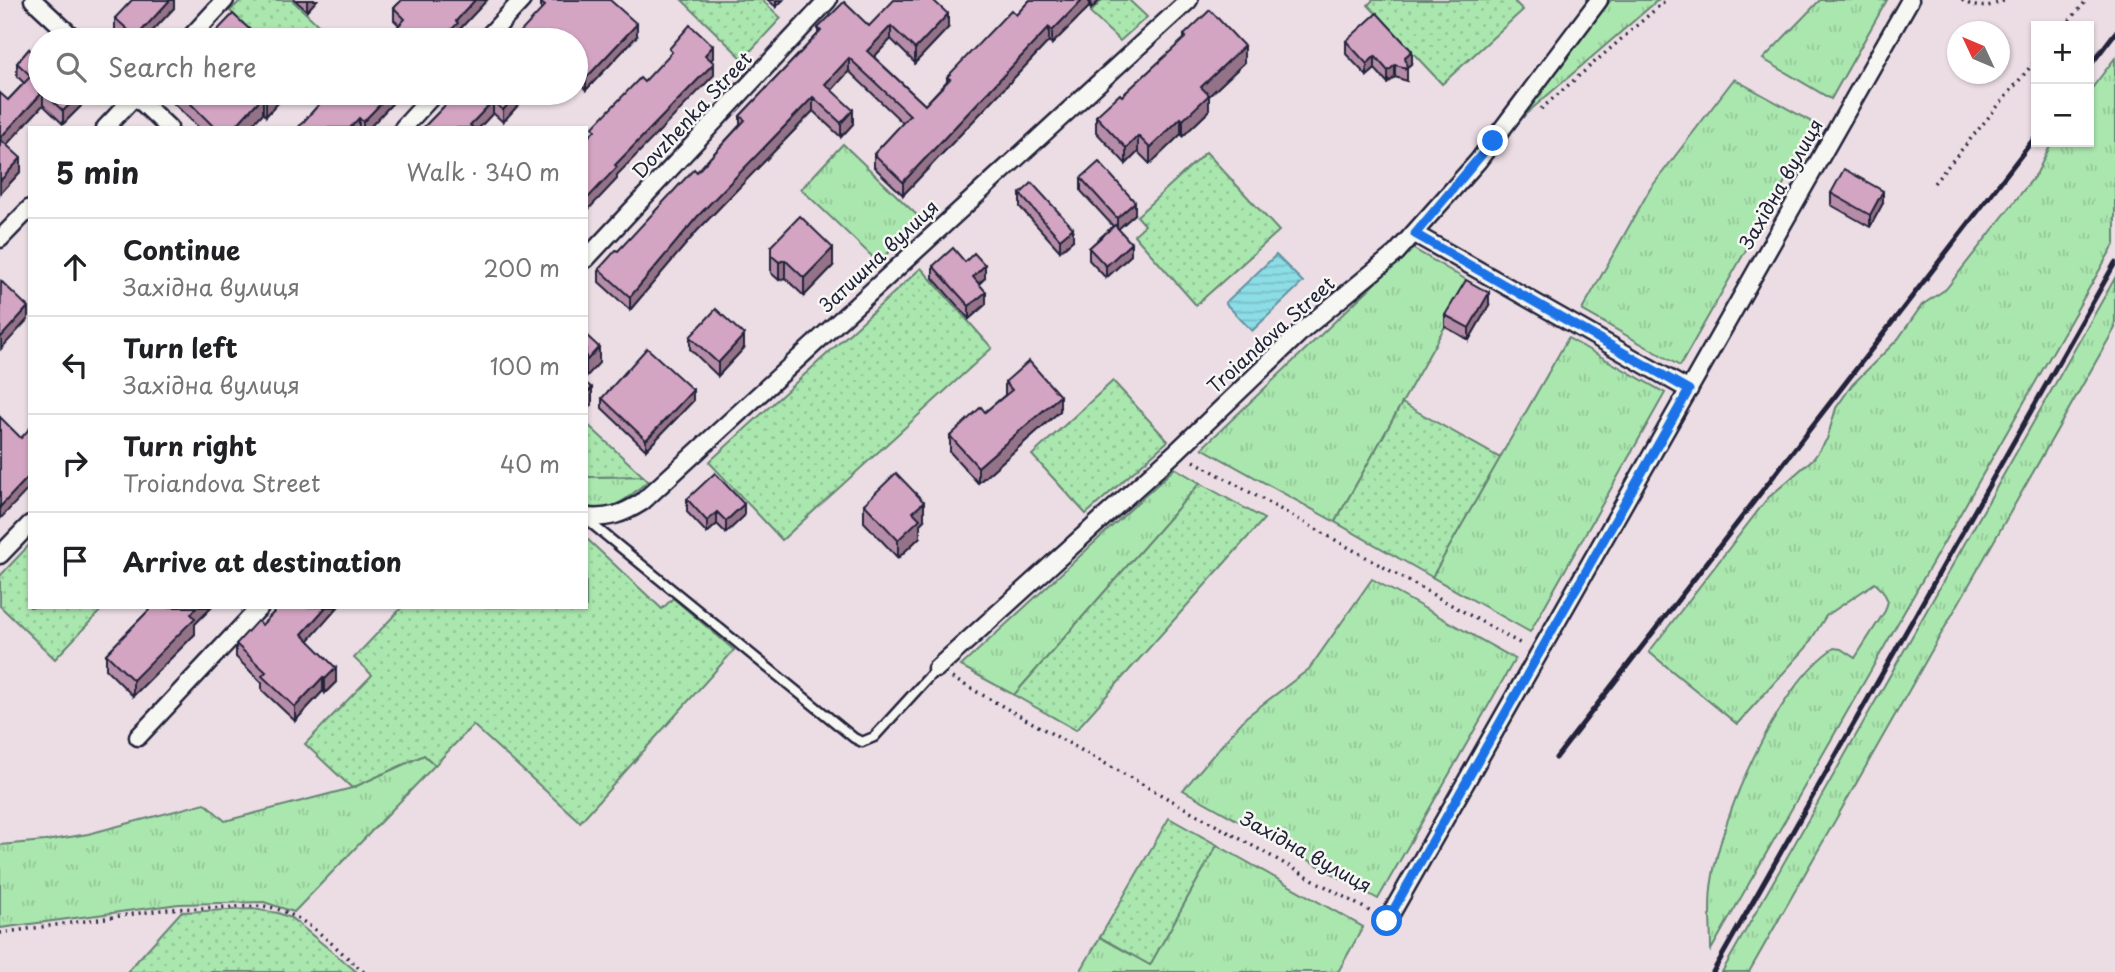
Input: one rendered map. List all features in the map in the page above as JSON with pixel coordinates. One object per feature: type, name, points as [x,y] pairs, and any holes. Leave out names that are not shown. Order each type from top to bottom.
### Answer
[{"type":"street","points":[[33,0],[63,28]]},
{"type":"street","points":[[199,28],[225,0]]},
{"type":"street","points":[[496,28],[522,0]]},
{"type":"street","name":"Dovzhenka Street","points":[[588,257],[828,0]]},
{"type":"street","name":"Затишна вулиця","points":[[588,518],[611,518],[642,502],[1189,0]]},
{"type":"street","name":"Troiandova Street","points":[[936,669],[1177,451],[1304,329],[1379,269],[1415,234],[1478,161],[1599,0]]},
{"type":"street","name":"Західна вулиця","points":[[1387,921],[1910,0]]},
{"type":"street","points":[[107,126],[125,105]]},
{"type":"street","points":[[146,105],[167,126]]},
{"type":"street","points":[[405,126],[424,105]]},
{"type":"street","points":[[0,240],[28,210]]},
{"type":"street","points":[[1415,234],[1689,390]]},
{"type":"street","points":[[0,555],[28,526]]},
{"type":"street","points":[[138,737],[258,609]]},
{"type":"lane","points":[[588,520],[853,738],[862,742],[874,737],[936,669]]},
{"type":"path","points":[[1536,114],[1666,0]]},
{"type":"path","points":[[1962,0],[1972,6],[1984,8],[2006,0]]},
{"type":"path","points":[[1984,8],[1990,0]]},
{"type":"path","points":[[2069,21],[2087,0]]},
{"type":"path","points":[[1934,183],[2031,66]]},
{"type":"path","points":[[1177,451],[1539,654]]},
{"type":"path","name":"Західна вулиця","points":[[936,669],[1387,921]]},
{"type":"path","points":[[0,933],[169,909],[264,906],[278,908],[299,918],[364,972]]},
{"type":"green space","points":[[241,0],[292,0],[321,28],[248,28],[230,11]]},
{"type":"green space","points":[[682,0],[762,0],[781,18],[743,59]]},
{"type":"green space","points":[[1102,0],[1129,0],[1147,17],[1120,41],[1090,13]]},
{"type":"green space","points":[[1373,0],[1513,0],[1523,10],[1442,84],[1368,5]]},
{"type":"green space","points":[[1611,0],[1658,0],[1520,119]]},
{"type":"green space","points":[[1820,0],[1887,0],[1831,99],[1763,59]]},
{"type":"green space","points":[[2115,58],[2115,243],[1711,950],[1710,898],[1718,854],[1727,822],[1755,754],[1773,720],[1813,666],[1834,648],[1841,649],[1855,658],[1885,611],[1888,601],[1875,583],[1826,616],[1806,648],[1737,724],[1649,652],[1767,499],[1814,458],[1827,439],[1836,408],[1852,385],[1898,339],[1922,305],[1946,289],[2037,173],[2050,147],[2094,147],[2094,85]]},
{"type":"green space","points":[[1734,79],[1817,125],[1680,366],[1582,310],[1650,189]]},
{"type":"green space","points":[[843,144],[923,221],[878,262],[801,189]]},
{"type":"green space","points":[[1206,152],[1279,231],[1196,305],[1134,235],[1145,225],[1137,216]]},
{"type":"green space","points":[[1412,248],[1470,282],[1335,522],[1202,448]]},
{"type":"green space","points":[[921,268],[992,348],[782,540],[709,462]]},
{"type":"green space","points":[[2115,278],[2115,328],[1749,972],[1722,972]]},
{"type":"green space","points":[[1568,338],[1665,393],[1530,632],[1432,577]]},
{"type":"green space","points":[[1113,381],[1168,441],[1086,514],[1032,455]]},
{"type":"green space","points":[[1402,403],[1500,458],[1432,577],[1335,522]]},
{"type":"green space","points":[[588,425],[643,476],[588,477]]},
{"type":"green space","points":[[1175,468],[1200,483],[1014,695],[961,666]]},
{"type":"green space","points":[[643,476],[648,481],[620,503],[597,508],[588,507],[588,477]]},
{"type":"green space","points":[[1200,483],[1264,519],[1076,730],[1014,695]]},
{"type":"green space","points":[[588,540],[662,609],[673,598],[734,650],[580,822],[473,725],[435,765],[424,755],[352,788],[305,744],[372,675],[354,658],[400,609],[588,609]]},
{"type":"green space","points":[[28,546],[28,609],[102,609],[55,659],[0,606],[0,576]]},
{"type":"green space","points":[[1372,579],[1515,659],[1378,899],[1183,790],[1246,717],[1309,669]]},
{"type":"green space","points":[[424,755],[435,765],[294,912],[264,902],[179,904],[0,928],[0,845],[88,834],[205,803],[225,821],[352,788]]},
{"type":"green space","points":[[1169,818],[1217,845],[1150,965],[1100,937]]},
{"type":"green space","points":[[1217,845],[1363,927],[1338,972],[1080,972],[1100,937],[1150,965]]},
{"type":"green space","points":[[253,909],[291,918],[357,972],[127,972],[181,912]]},
{"type":"water","points":[[1276,255],[1303,282],[1252,331],[1225,303]]},
{"type":"building","points":[[132,0],[170,0],[144,28],[126,28],[115,18]]},
{"type":"building","points":[[402,0],[475,0],[453,28],[396,28],[405,19],[394,8]]},
{"type":"building","points":[[544,0],[610,0],[637,24],[588,76],[588,28],[524,28],[545,6],[541,3]]},
{"type":"building","points":[[894,0],[933,0],[948,14],[915,49],[891,26],[867,51],[925,105],[950,79],[947,77],[1011,10],[1016,15],[1030,0],[1082,0],[1052,31],[1049,27],[903,182],[874,154],[910,115],[849,58],[825,84],[853,110],[841,123],[813,97],[697,217],[630,297],[599,269],[694,169],[697,172],[745,120],[740,116],[821,31],[818,28],[844,2],[869,26]]},
{"type":"building","points":[[1210,10],[1244,46],[1201,87],[1209,95],[1183,120],[1181,118],[1150,148],[1138,136],[1126,148],[1096,116],[1120,94],[1122,96],[1186,37],[1184,35]]},
{"type":"building","points":[[1377,13],[1412,51],[1405,57],[1407,68],[1395,65],[1388,71],[1375,56],[1367,64],[1346,41]]},
{"type":"building","points":[[233,14],[248,28],[220,28]]},
{"type":"building","points":[[690,25],[713,46],[705,55],[714,63],[615,165],[617,167],[588,198],[588,137],[595,130],[593,127],[640,78],[644,82],[672,52],[669,49]]},
{"type":"building","points":[[28,50],[28,73],[17,63]]},
{"type":"building","points":[[28,79],[28,105],[31,105],[0,138],[0,93],[8,100]]},
{"type":"building","points":[[57,105],[69,105],[63,111]]},
{"type":"building","points":[[192,105],[255,105],[236,126],[213,126]]},
{"type":"building","points":[[318,105],[379,105],[363,122],[359,118],[352,126],[300,126]]},
{"type":"building","points":[[445,105],[489,105],[471,126],[425,126]]},
{"type":"building","points":[[0,139],[21,158],[0,181]]},
{"type":"building","points":[[1099,162],[1135,202],[1117,218],[1081,178]]},
{"type":"building","points":[[1844,169],[1883,191],[1870,215],[1831,193]]},
{"type":"building","points":[[1032,183],[1073,228],[1060,239],[1020,194]]},
{"type":"building","points":[[800,216],[833,248],[804,278],[785,260],[779,262],[771,255],[771,246]]},
{"type":"building","points":[[1115,225],[1131,243],[1106,266],[1089,248]]},
{"type":"building","points":[[953,248],[965,262],[974,253],[985,265],[973,277],[986,292],[969,306],[933,266]]},
{"type":"building","points":[[1466,280],[1489,293],[1469,328],[1445,315]]},
{"type":"building","points":[[1,281],[28,307],[0,337]]},
{"type":"building","points":[[716,309],[744,335],[718,363],[690,337]]},
{"type":"building","points":[[588,337],[599,347],[588,359]]},
{"type":"building","points":[[647,348],[693,390],[646,440],[602,398]]},
{"type":"building","points":[[1029,361],[1060,396],[978,467],[950,436],[981,407],[985,412],[1012,390],[1005,382]]},
{"type":"building","points":[[0,417],[21,438],[28,430],[28,477],[0,507]]},
{"type":"building","points":[[715,473],[744,504],[726,521],[717,512],[707,521],[687,499]]},
{"type":"building","points":[[896,473],[924,502],[913,512],[920,519],[898,540],[864,504]]},
{"type":"building","points":[[150,609],[195,609],[191,614],[195,618],[133,680],[106,654]]},
{"type":"building","points":[[277,609],[324,609],[302,634],[336,668],[325,679],[323,677],[295,707],[262,676],[266,672],[236,644],[257,621],[262,625]]},
{"type":"railway","points":[[2094,60],[2115,33]]},
{"type":"railway","points":[[1556,758],[2031,142]]},
{"type":"railway","points":[[1713,972],[2115,263]]},
{"type":"route","points":[[1387,921],[1689,390],[1415,234],[1493,141]]}]
